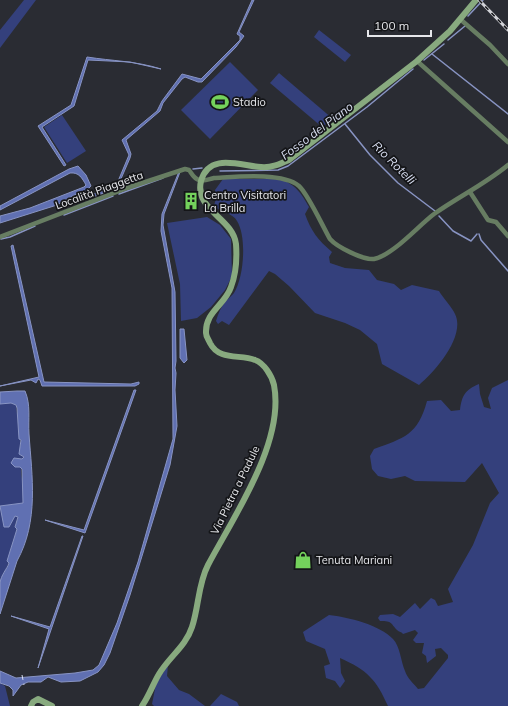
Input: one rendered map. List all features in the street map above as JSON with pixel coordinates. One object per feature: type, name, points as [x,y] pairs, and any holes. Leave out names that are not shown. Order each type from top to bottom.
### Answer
[{"type":"street","points":[[201,181],[211,167],[227,162],[267,167],[288,160],[437,44],[476,0]]},
{"type":"street","points":[[460,19],[490,45],[508,64]]},
{"type":"street","points":[[417,61],[508,142]]},
{"type":"street","points":[[201,181],[233,178],[277,178],[299,186],[330,239],[335,244],[364,258],[372,259],[393,250],[435,214],[508,166]]},
{"type":"street","name":"Località Piaggetta","points":[[0,237],[127,188],[185,169],[189,170],[196,179],[201,181]]},
{"type":"street","name":"Via Pietra a Padule","points":[[142,706],[159,674],[186,641],[192,627],[201,580],[207,565],[216,552],[266,453],[275,406],[274,385],[271,377],[260,363],[255,359],[223,355],[212,347],[206,335],[208,319],[231,288],[236,266],[236,242],[229,226],[205,203],[202,196],[201,181]]},
{"type":"street","points":[[470,192],[488,220],[496,222],[508,236]]},
{"type":"street","points":[[502,229],[508,225]]},
{"type":"street","points":[[31,706],[33,702],[38,699],[52,706]]},
{"type":"shaded area","points":[[24,0],[36,0],[0,48],[0,30]]},
{"type":"shaded area","points":[[252,0],[254,0],[239,32],[244,36],[236,47],[202,82],[185,77],[182,79],[163,103],[160,111],[126,140],[131,154],[117,188],[90,198],[80,192],[57,205],[0,223],[0,216],[30,208],[84,187],[86,185],[80,176],[76,173],[70,173],[0,210],[0,206],[69,169],[78,166],[86,175],[91,186],[86,191],[87,194],[93,194],[116,186],[129,155],[122,140],[157,111],[162,101],[182,74],[201,79],[240,40],[240,36],[237,34]]},
{"type":"shaded area","points":[[319,30],[351,55],[345,62],[314,37]]},
{"type":"shaded area","points":[[87,57],[126,62],[88,60],[74,106],[42,127],[66,165],[64,166],[38,126],[71,105]]},
{"type":"shaded area","points":[[230,62],[258,90],[210,139],[181,110]]},
{"type":"shaded area","points":[[134,63],[152,66],[161,69]]},
{"type":"shaded area","points":[[279,73],[333,119],[322,127],[270,83]]},
{"type":"shaded area","points":[[62,115],[86,151],[67,163],[44,127]]},
{"type":"shaded area","points":[[180,172],[164,214],[163,225],[175,292],[175,390],[177,426],[170,465],[130,595],[110,653],[104,665],[98,672],[80,681],[61,682],[48,677],[41,682],[28,682],[21,685],[13,696],[13,690],[9,686],[0,683],[0,671],[16,678],[75,673],[93,670],[99,665],[117,623],[138,562],[173,439],[172,288],[161,231],[162,214]]},
{"type":"shaded area","points":[[223,179],[280,179],[286,181],[298,190],[309,207],[305,214],[316,235],[332,252],[329,257],[330,263],[345,268],[369,270],[377,280],[394,284],[401,290],[412,285],[439,291],[454,311],[457,323],[453,343],[433,372],[419,385],[382,364],[377,344],[360,330],[345,323],[315,313],[289,286],[269,271],[229,325],[222,321],[218,324],[216,321],[221,308],[234,293],[237,286],[243,257],[242,237],[237,221],[233,216],[214,206],[216,198],[215,190]]},
{"type":"shaded area","points":[[207,217],[220,225],[231,239],[232,276],[225,290],[211,307],[197,318],[181,321],[180,284],[167,223]]},
{"type":"shaded area","points":[[13,245],[44,382],[131,384],[139,382],[139,384],[135,386],[42,386],[40,380],[38,379],[36,383],[31,380],[0,386],[39,377],[11,246]]},
{"type":"shaded area","points":[[180,329],[184,329],[187,360],[184,363],[180,358]]},
{"type":"shaded area","points":[[508,380],[508,706],[388,706],[375,682],[370,676],[349,662],[340,658],[341,673],[345,681],[340,688],[335,681],[326,678],[324,666],[330,664],[325,649],[306,641],[303,632],[329,615],[363,622],[387,634],[393,639],[397,646],[406,674],[418,689],[424,688],[448,658],[448,655],[441,648],[435,649],[436,656],[427,663],[426,656],[422,653],[424,643],[416,643],[413,640],[418,633],[415,630],[403,634],[391,623],[387,621],[380,621],[378,618],[380,615],[393,614],[400,617],[415,603],[420,609],[431,598],[435,600],[438,606],[453,602],[448,589],[473,545],[490,503],[499,493],[482,463],[465,482],[415,481],[405,476],[391,479],[378,476],[372,469],[370,456],[374,449],[394,442],[408,434],[419,421],[427,401],[441,400],[451,411],[460,410],[463,397],[467,391],[479,384],[484,407],[491,409],[488,398],[492,388]]},
{"type":"shaded area","points":[[134,390],[136,390],[85,533],[45,520],[84,530]]},
{"type":"shaded area","points":[[25,391],[29,407],[32,483],[31,515],[29,530],[24,546],[17,561],[0,614],[0,583],[9,563],[7,561],[17,529],[15,527],[18,517],[15,516],[9,527],[4,527],[0,506],[23,503],[22,469],[20,467],[15,467],[11,463],[14,458],[22,459],[24,457],[19,454],[21,440],[19,439],[16,405],[11,403],[0,404],[0,392]]},
{"type":"shaded area","points":[[9,402],[16,405],[20,453],[24,457],[21,470],[24,497],[22,516],[18,517],[15,526],[17,529],[9,562],[0,583],[0,403]]},
{"type":"shaded area","points":[[82,536],[38,668],[49,629],[11,616],[50,627]]},
{"type":"shaded area","points":[[168,665],[167,676],[179,690],[189,694],[205,706],[154,706],[152,704],[156,684]]},
{"type":"shaded area","points":[[0,683],[5,686],[10,706],[0,706]]},
{"type":"shaded area","points":[[221,694],[237,702],[239,706],[210,706]]},
{"type":"waterway","name":"Fosso del Piano","points":[[468,16],[483,0]]},
{"type":"waterway","name":"Fosso del Piano","points":[[448,40],[465,26]]},
{"type":"waterway","name":"Fosso del Piano","points":[[424,60],[444,44]]},
{"type":"waterway","points":[[432,54],[508,114]]},
{"type":"waterway","name":"Fosso del Piano","points":[[220,171],[278,170],[288,166],[367,107],[413,69]]},
{"type":"waterway","name":"Rio Rotelli","points":[[345,124],[370,155],[398,183],[435,211]]},
{"type":"waterway","name":"Fosso del Piano","points":[[193,169],[202,168]]},
{"type":"waterway","name":"Fosso del Piano","points":[[119,194],[163,178]]},
{"type":"waterway","name":"Fosso del Piano","points":[[64,215],[113,196]]},
{"type":"waterway","name":"Rio Rotelli","points":[[439,216],[453,231],[471,241],[477,234]]},
{"type":"waterway","name":"Fosso del Piano","points":[[1,239],[10,237],[35,226]]},
{"type":"waterway","name":"Rio Rotelli","points":[[479,234],[481,240],[508,271]]},
{"type":"ferry route","points":[[22,675],[24,685]]},
{"type":"railway","points":[[479,0],[508,30]]},
{"type":"place","name":"Stadio","points":[[220,102]]},
{"type":"place","name":"Centro Visitatori La Brilla","points":[[191,201]]},
{"type":"place","name":"Tenuta Mariani","points":[[303,560]]}]
